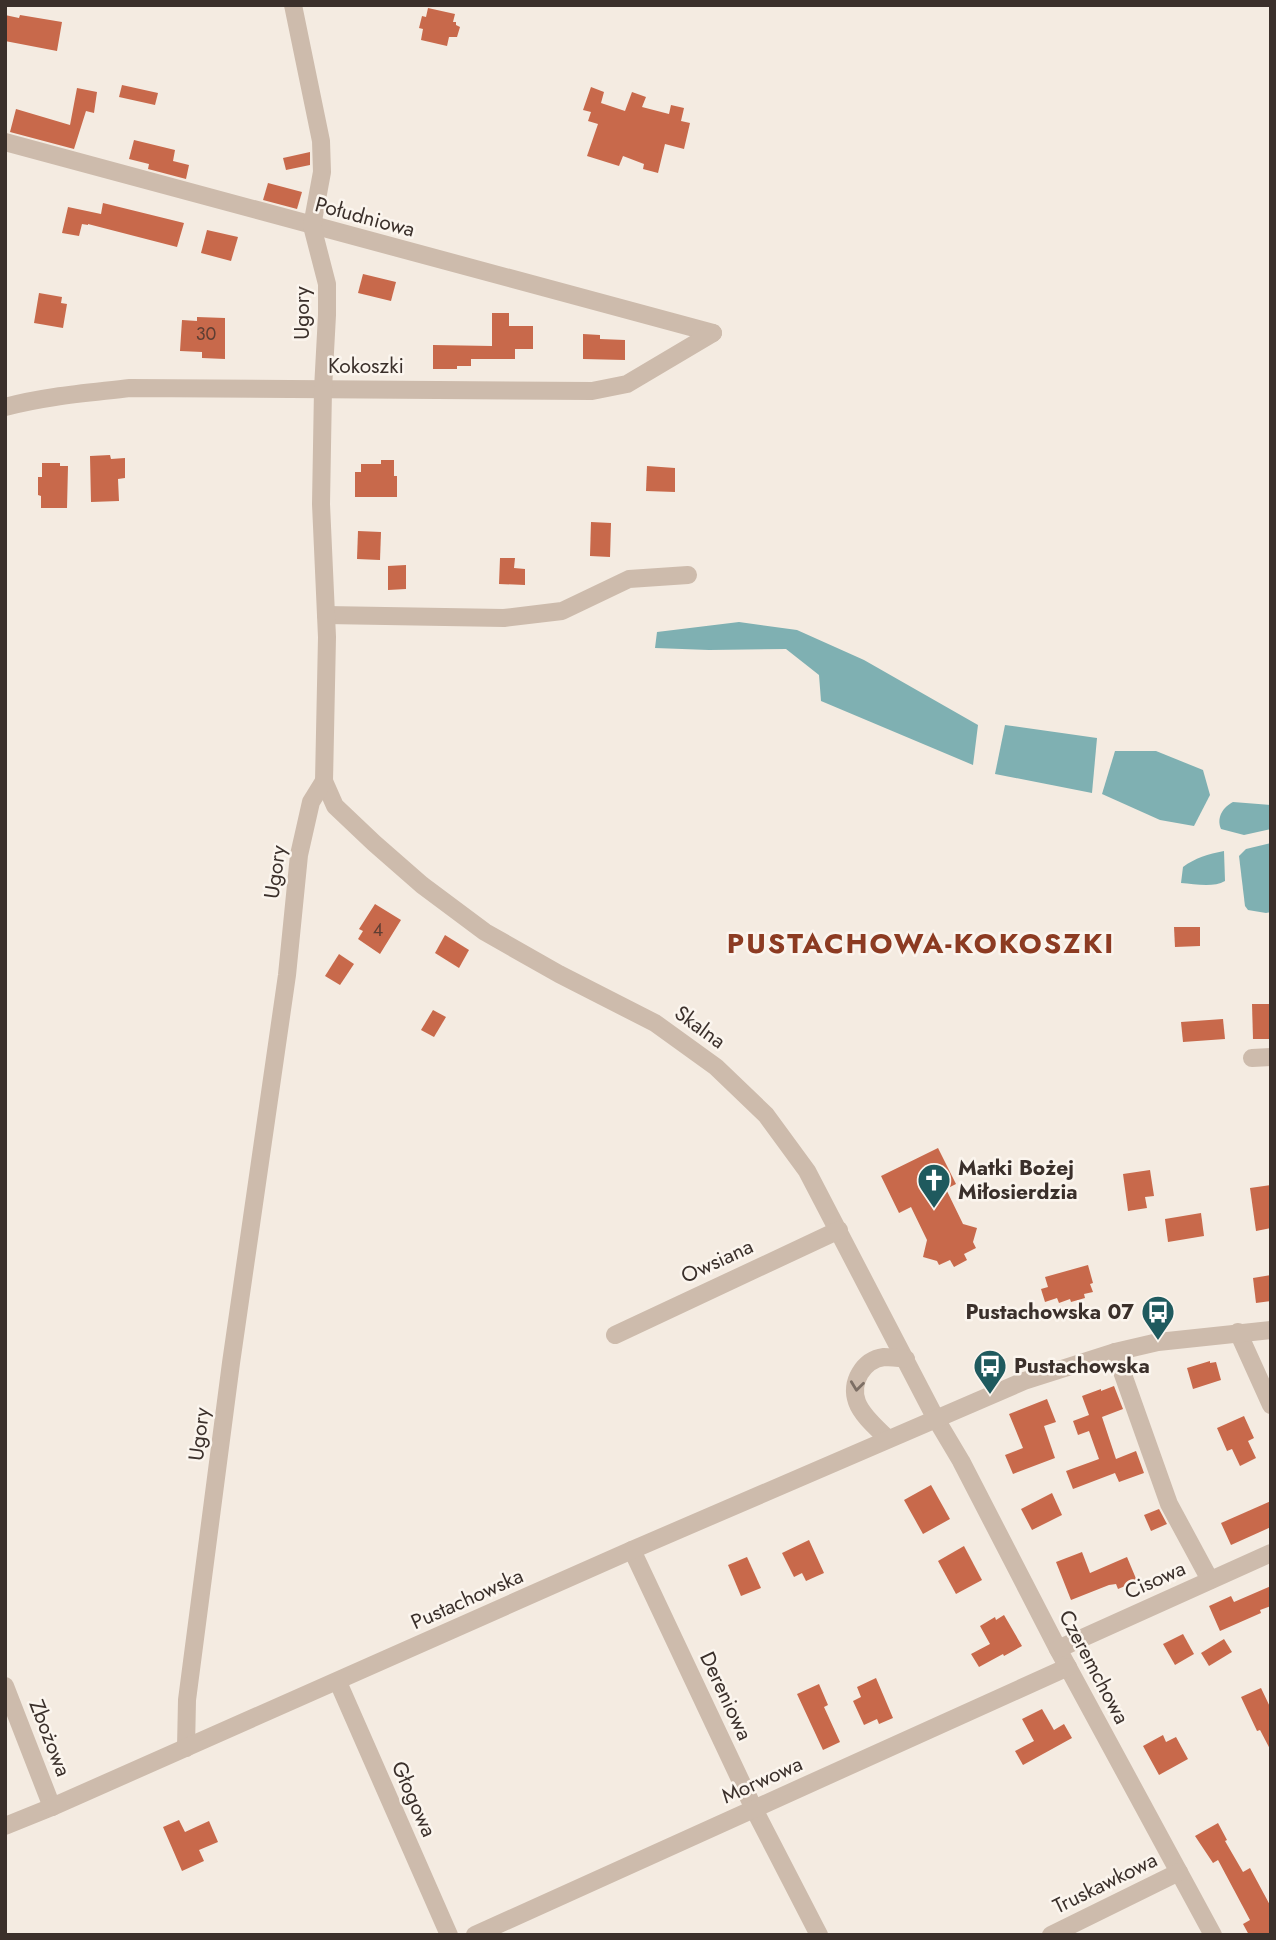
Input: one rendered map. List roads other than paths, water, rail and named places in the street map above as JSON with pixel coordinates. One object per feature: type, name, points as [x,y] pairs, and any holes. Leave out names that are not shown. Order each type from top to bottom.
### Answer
[{"type":"street","name":"Ugory","points":[[186,1748],[187,1700],[231,1363],[287,975],[299,855],[311,802],[324,781],[326,615],[321,504],[327,284],[312,226],[322,172],[321,141],[293,5]]},
{"type":"street","name":"Południowa","points":[[5,142],[713,333]]},
{"type":"street","name":"Kokoszki","points":[[5,407],[37,400],[130,388],[592,391],[627,384],[713,333]]},
{"type":"street","points":[[326,615],[505,618],[562,611],[629,579],[688,575]]},
{"type":"street","name":"Skalna","points":[[324,781],[335,806],[422,885],[485,932],[559,974],[655,1023],[716,1067],[766,1115],[807,1171],[936,1419]]},
{"type":"street","points":[[1252,1058],[1271,1057]]},
{"type":"street","name":"Owsiana","points":[[615,1335],[839,1230]]},
{"type":"street","name":"Pustachowska","points":[[5,1826],[1024,1381],[1115,1352],[1158,1342],[1271,1330]]},
{"type":"street","points":[[1238,1332],[1271,1405]]},
{"type":"street","points":[[1115,1352],[1169,1504],[1210,1580]]},
{"type":"street","points":[[888,1439],[857,1404],[854,1388],[860,1371],[869,1363],[884,1357],[906,1359]]},
{"type":"street","name":"Czeremchowa","points":[[936,1419],[961,1461],[1058,1649],[1213,1935]]},
{"type":"street","name":"Dereniowa","points":[[632,1550],[754,1809],[819,1935]]},
{"type":"street","name":"Cisowa","points":[[1058,1649],[1271,1553]]},
{"type":"street","name":"Morwowa","points":[[475,1935],[1068,1667]]},
{"type":"street","name":"Głogowa","points":[[338,1682],[449,1935]]},
{"type":"street","name":"Zbożowa","points":[[5,1686],[52,1807]]},
{"type":"street","name":"Truskawkowa","points":[[1051,1935],[1179,1871]]},
{"type":"water","points":[[739,622],[797,630],[864,660],[978,725],[973,765],[821,701],[819,675],[786,649],[655,648],[657,632]]},
{"type":"water","points":[[1005,725],[1097,738],[1092,793],[995,774]]},
{"type":"water","points":[[1115,751],[1156,751],[1203,770],[1210,795],[1194,826],[1160,820],[1102,794]]},
{"type":"water","points":[[1233,802],[1271,805],[1271,829],[1244,835],[1221,829],[1221,813]]},
{"type":"water","points":[[1271,843],[1271,912],[1248,910],[1245,906],[1239,856],[1246,849]]},
{"type":"water","points":[[1224,851],[1225,881],[1209,885],[1181,883],[1183,867],[1202,857]]},
{"type":"place","name":"Matki Bożej Miłosierdzia","points":[[934,1210]]},
{"type":"place","name":"Pustachowska 07","points":[[1158,1342]]},
{"type":"place","name":"Pustachowska","points":[[990,1396]]},
{"type":"district","name":"PUSTACHOWA-KOKOSZKI","points":[[921,943]]}]
